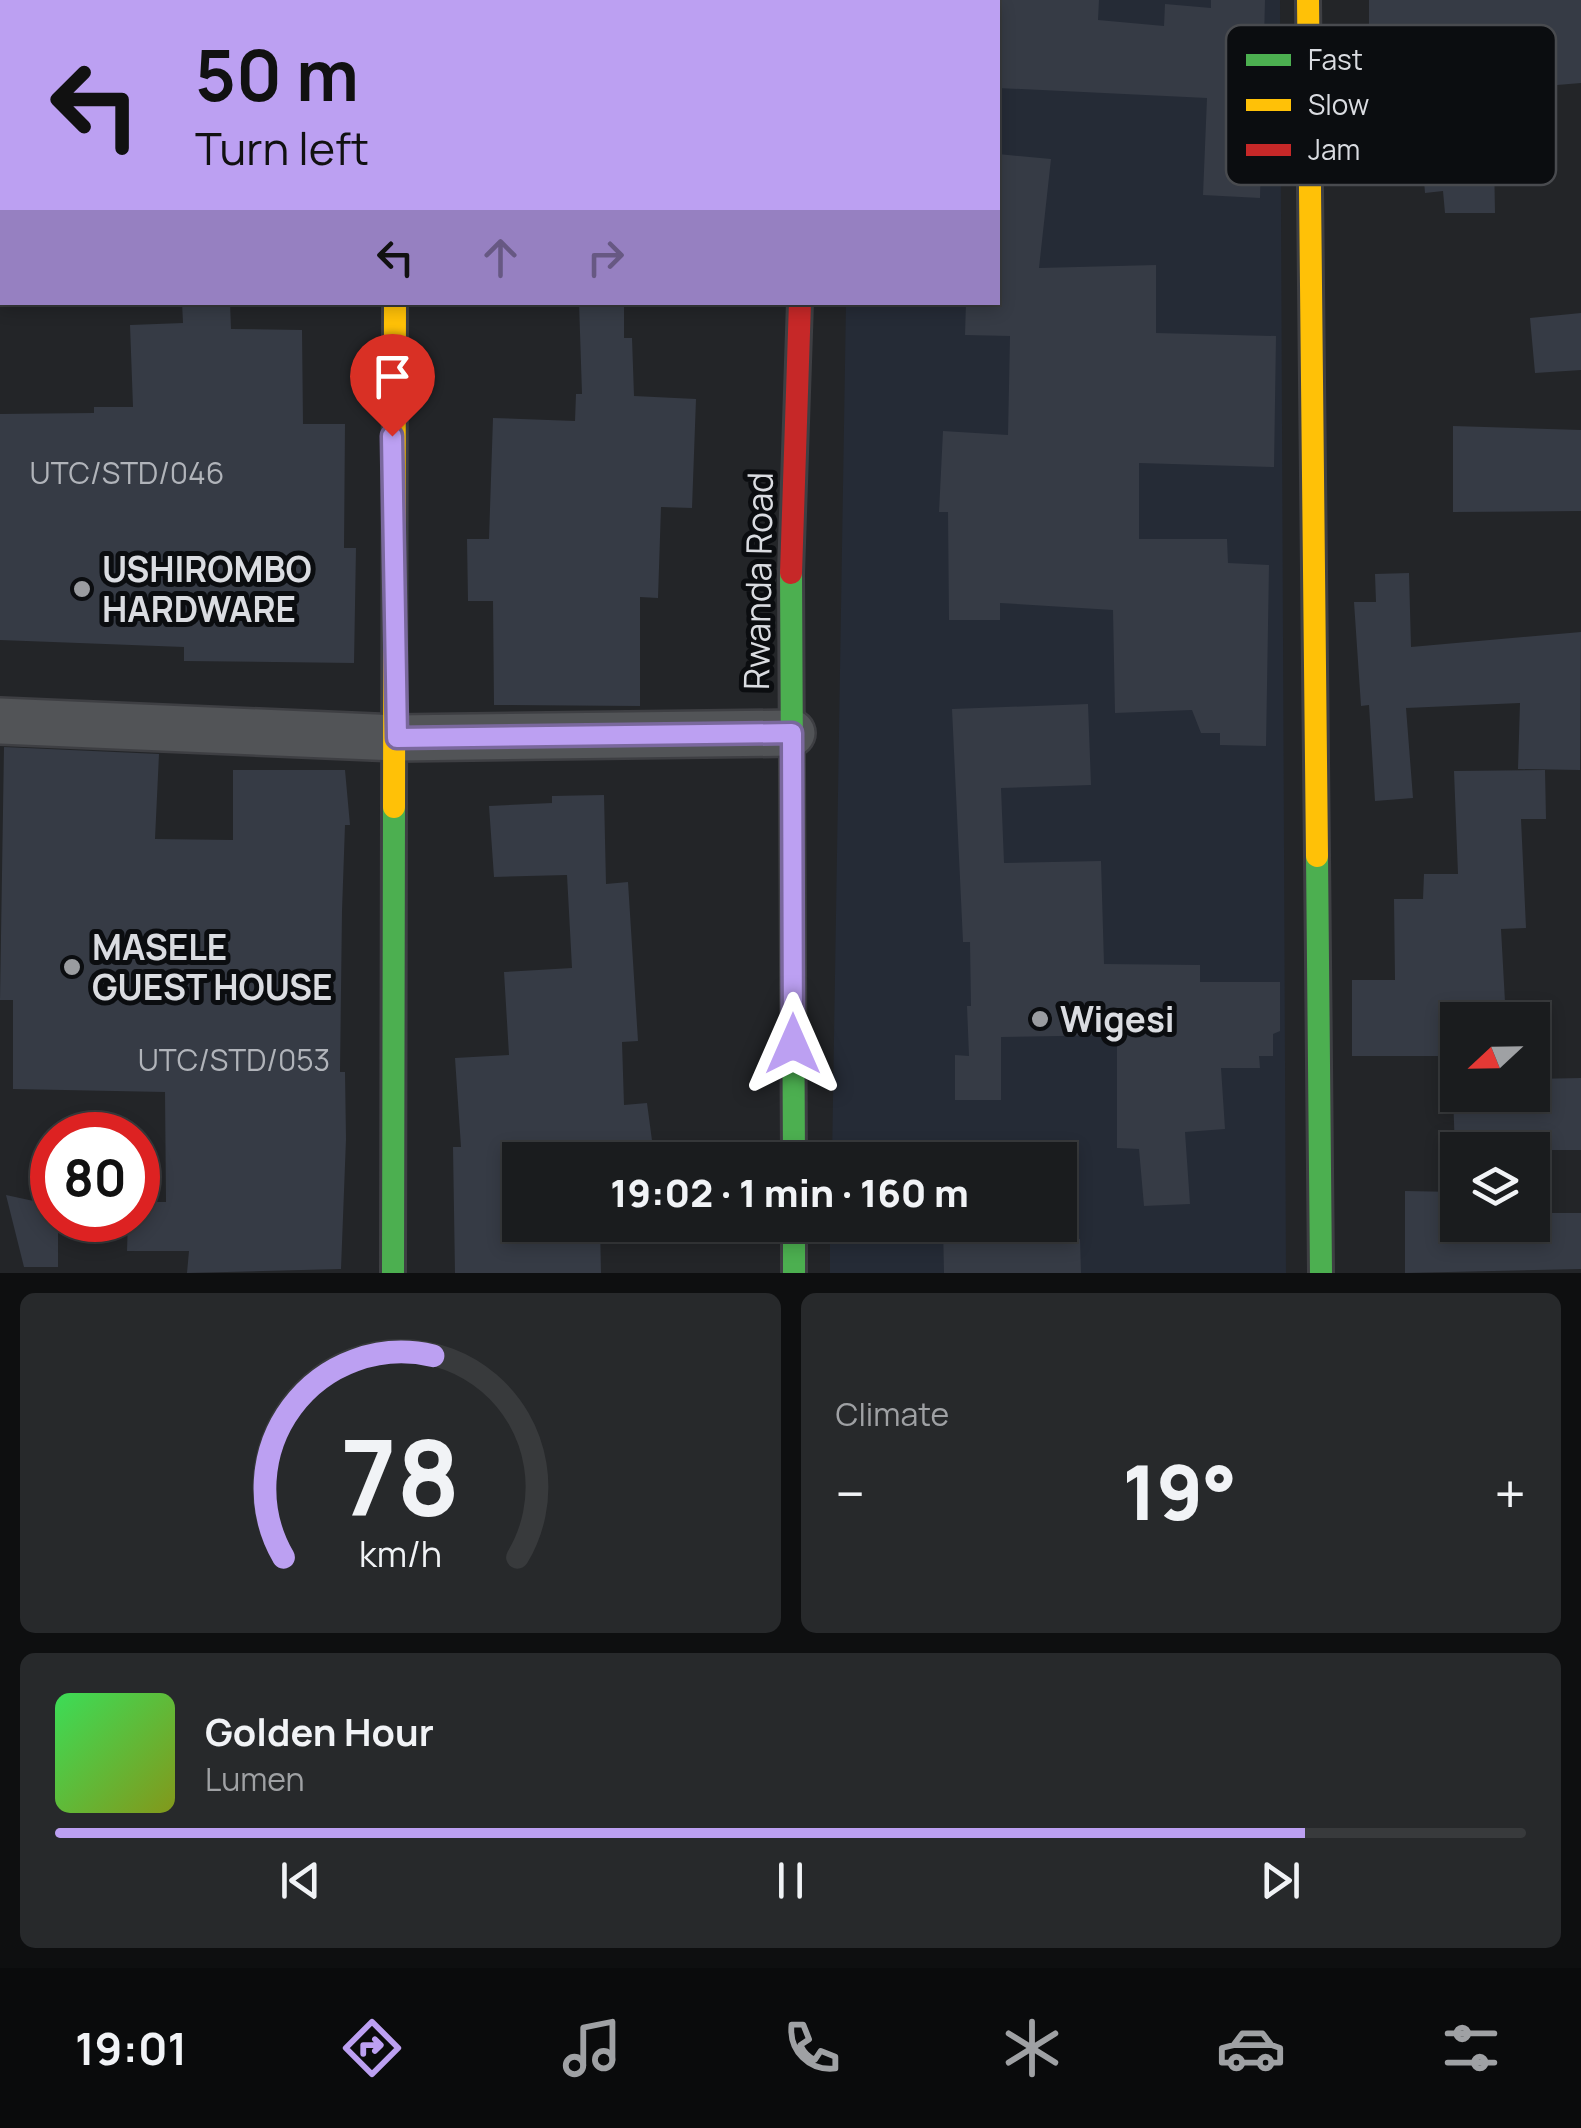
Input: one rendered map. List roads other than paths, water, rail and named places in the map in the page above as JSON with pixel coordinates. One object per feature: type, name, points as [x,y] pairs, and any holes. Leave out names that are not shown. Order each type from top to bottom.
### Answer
[{"type":"main road","points":[[1308,0],[1308,25]]},
{"type":"main road","points":[[1310,185],[1322,1273]]},
{"type":"main road","points":[[392,1273],[397,738],[395,305]]},
{"type":"main road","name":"Rwanda Road","points":[[794,1142],[792,560],[800,305]]},
{"type":"main road","points":[[794,1242],[794,1273]]},
{"type":"street","points":[[0,721],[397,738],[792,733]]},
{"type":"place","name":"USHIROMBO HARDWARE","points":[[82,589]]},
{"type":"place","name":"MASELE GUEST HOUSE","points":[[72,967]]},
{"type":"place","name":"Wigesi","points":[[1040,1019]]}]
